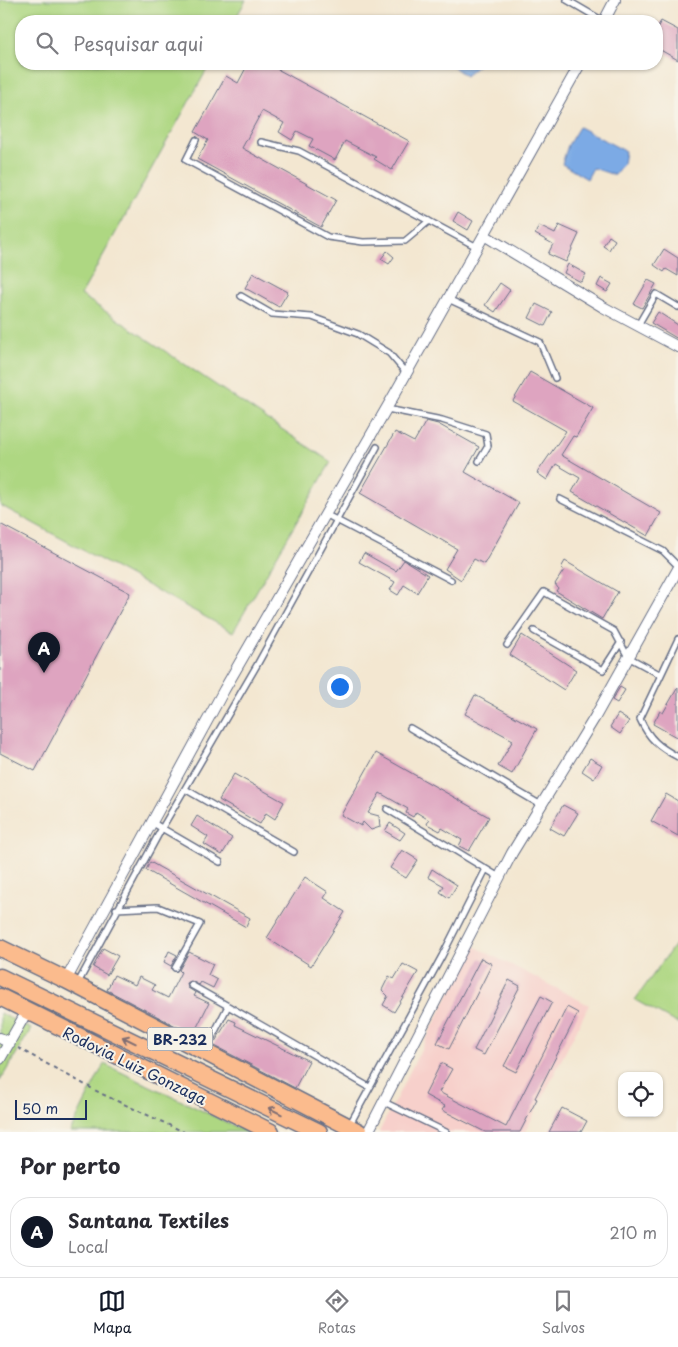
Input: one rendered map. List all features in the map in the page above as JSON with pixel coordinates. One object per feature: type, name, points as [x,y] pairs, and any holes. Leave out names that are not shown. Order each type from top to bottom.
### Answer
[{"type":"main road","name":"BR-232","points":[[0,948],[72,982],[354,1129]]},
{"type":"main road","name":"Rodovia Luiz Gonzaga","points":[[0,978],[319,1132]]},
{"type":"main road","name":"Rodovia Luiz Gonzaga","points":[[0,997],[271,1132]]},
{"type":"street","points":[[606,15],[615,0]]},
{"type":"street","points":[[72,982],[157,826],[229,682],[324,514],[407,373],[577,70]]},
{"type":"street","points":[[484,235],[678,347]]},
{"type":"street","points":[[368,1132],[500,878],[541,805],[595,717],[678,567]]},
{"type":"street","points":[[0,1059],[5,1041],[27,1011]]},
{"type":"lane","points":[[567,0],[593,15]]},
{"type":"lane","points":[[196,140],[186,160],[274,210],[328,237],[363,242],[405,240],[429,221]]},
{"type":"lane","points":[[260,142],[299,151],[477,247]]},
{"type":"lane","points":[[637,325],[656,294],[678,307]]},
{"type":"lane","points":[[241,296],[272,314],[312,318],[358,334],[389,353],[407,373]]},
{"type":"lane","points":[[448,299],[540,342],[555,378]]},
{"type":"lane","points":[[387,408],[442,420],[486,434],[488,446],[479,462]]},
{"type":"lane","points":[[72,982],[116,909],[157,826],[185,789],[377,447]]},
{"type":"lane","points":[[560,499],[663,551],[678,567]]},
{"type":"lane","points":[[324,514],[451,580]]},
{"type":"lane","points":[[507,645],[544,592],[614,631],[622,642],[628,657],[661,674]]},
{"type":"lane","points":[[534,631],[602,670],[622,642]]},
{"type":"lane","points":[[678,639],[640,720],[647,734],[657,746],[678,757]]},
{"type":"lane","points":[[410,728],[541,805]]},
{"type":"lane","points":[[185,789],[294,852]]},
{"type":"lane","points":[[387,809],[500,878]]},
{"type":"lane","points":[[157,826],[220,862]]},
{"type":"lane","points":[[354,1129],[369,1087],[442,956],[486,869]]},
{"type":"lane","points":[[116,909],[158,908],[200,924],[175,968]]},
{"type":"lane","points":[[191,985],[369,1087]]},
{"type":"lane","points":[[204,1052],[228,1006]]},
{"type":"lane","points":[[384,1102],[446,1132]]},
{"type":"path","points":[[5,1041],[102,1094],[184,1132]]},
{"type":"shaded area","points":[[474,946],[589,1005],[525,1132],[379,1132]]},
{"type":"green space","points":[[0,0],[246,0],[237,15],[15,15],[15,70],[207,70],[81,295],[331,462],[233,632],[0,505]]},
{"type":"green space","points":[[678,940],[678,1024],[635,1000]]},
{"type":"green space","points":[[0,1013],[31,1029],[0,1081]]},
{"type":"green space","points":[[104,1064],[247,1132],[70,1132]]},
{"type":"water","points":[[458,70],[472,70],[466,76]]},
{"type":"water","points":[[579,127],[625,151],[623,164],[614,175],[593,168],[587,179],[562,164],[568,145]]},
{"type":"building","points":[[663,22],[678,30],[678,60],[663,51]]},
{"type":"building","points":[[245,70],[279,70],[409,141],[392,170],[374,159],[376,157],[345,141],[335,160],[309,146],[313,139],[297,131],[292,140],[279,132],[284,123],[262,111],[242,148],[336,200],[321,227],[197,159],[208,140],[195,132],[226,76],[238,83]]},
{"type":"building","points":[[458,212],[473,221],[468,230],[453,221]]},
{"type":"building","points":[[559,225],[579,234],[566,262],[548,254],[553,244],[535,234],[539,226],[555,234]]},
{"type":"building","points":[[609,236],[615,240],[609,250],[603,246]]},
{"type":"building","points":[[664,249],[678,258],[678,276],[666,269],[664,272],[654,265]]},
{"type":"building","points":[[387,251],[394,257],[389,264],[381,259]]},
{"type":"building","points":[[568,264],[586,274],[581,282],[564,273]]},
{"type":"building","points":[[253,273],[288,292],[279,307],[245,288]]},
{"type":"building","points":[[601,278],[612,284],[607,292],[597,286]]},
{"type":"building","points":[[648,280],[656,284],[642,308],[634,304]]},
{"type":"building","points":[[500,283],[510,290],[495,312],[485,305]]},
{"type":"building","points":[[536,304],[552,312],[545,326],[529,318]]},
{"type":"building","points":[[658,312],[678,325],[678,339],[651,323]]},
{"type":"building","points":[[530,372],[593,408],[576,437],[573,436],[561,455],[661,513],[648,536],[572,492],[580,478],[556,464],[547,480],[537,473],[566,431],[513,401]]},
{"type":"building","points":[[426,421],[438,424],[479,447],[465,472],[519,503],[484,564],[474,559],[461,580],[445,569],[457,549],[360,493],[395,432],[414,442]]},
{"type":"building","points":[[0,524],[130,593],[35,771],[0,753]]},
{"type":"building","points":[[364,553],[396,571],[404,560],[428,575],[417,593],[404,585],[398,595],[390,590],[395,582],[359,562]]},
{"type":"building","points":[[565,561],[618,592],[602,619],[556,591],[558,588],[555,584],[564,570],[561,568]]},
{"type":"building","points":[[522,635],[576,670],[564,690],[510,655]]},
{"type":"building","points":[[620,687],[625,690],[617,703],[612,700]]},
{"type":"building","points":[[678,687],[678,738],[653,724],[660,711],[663,713]]},
{"type":"building","points":[[475,695],[537,729],[512,774],[498,766],[513,740],[465,714]]},
{"type":"building","points":[[618,714],[629,721],[620,734],[610,727]]},
{"type":"building","points":[[376,753],[489,817],[469,851],[459,846],[462,840],[442,828],[440,831],[427,824],[429,820],[416,812],[413,817],[406,813],[408,809],[380,793],[368,813],[379,816],[380,827],[371,830],[363,822],[361,826],[341,815]]},
{"type":"building","points":[[590,758],[602,765],[594,779],[582,771]]},
{"type":"building","points":[[234,774],[284,802],[275,819],[266,813],[260,824],[219,800]]},
{"type":"building","points":[[666,794],[678,801],[678,836],[651,821]]},
{"type":"building","points":[[563,805],[578,813],[564,836],[550,828]]},
{"type":"building","points":[[197,816],[232,838],[222,855],[204,844],[208,837],[191,826]]},
{"type":"building","points":[[390,823],[405,833],[400,840],[385,831]]},
{"type":"building","points":[[402,850],[418,860],[406,878],[390,868]]},
{"type":"building","points":[[150,862],[250,918],[246,927],[146,870]]},
{"type":"building","points":[[432,869],[457,885],[449,898],[440,892],[444,886],[428,877]]},
{"type":"building","points":[[305,877],[328,892],[324,898],[345,912],[311,966],[267,938]]},
{"type":"building","points":[[103,948],[118,956],[107,975],[93,967]]},
{"type":"building","points":[[169,951],[177,955],[171,966],[164,962]]},
{"type":"building","points":[[189,952],[213,964],[208,975],[217,980],[213,988],[201,982],[199,985],[191,981],[187,983],[188,988],[196,993],[194,996],[209,1003],[193,1035],[107,990],[114,975],[135,985],[139,977],[155,985],[152,990],[168,998],[181,972],[179,970]]},
{"type":"building","points":[[481,958],[492,964],[449,1049],[437,1043]]},
{"type":"building","points":[[403,964],[418,972],[394,1012],[383,1005],[388,996],[382,990],[389,976],[394,979]]},
{"type":"building","points":[[509,980],[520,986],[484,1055],[474,1050]]},
{"type":"building","points":[[541,996],[552,1002],[516,1072],[504,1066]]},
{"type":"building","points":[[567,1007],[578,1013],[520,1132],[485,1132],[442,1110],[445,1106],[425,1095],[441,1063],[452,1069],[439,1092],[506,1127]]},
{"type":"building","points":[[229,1019],[236,1022],[235,1025],[309,1061],[295,1088],[213,1045]]},
{"type":"building","points":[[562,1108],[587,1121],[581,1132],[549,1132]]},
{"type":"place","name":"Santana Textiles","points":[[44,673]]}]
